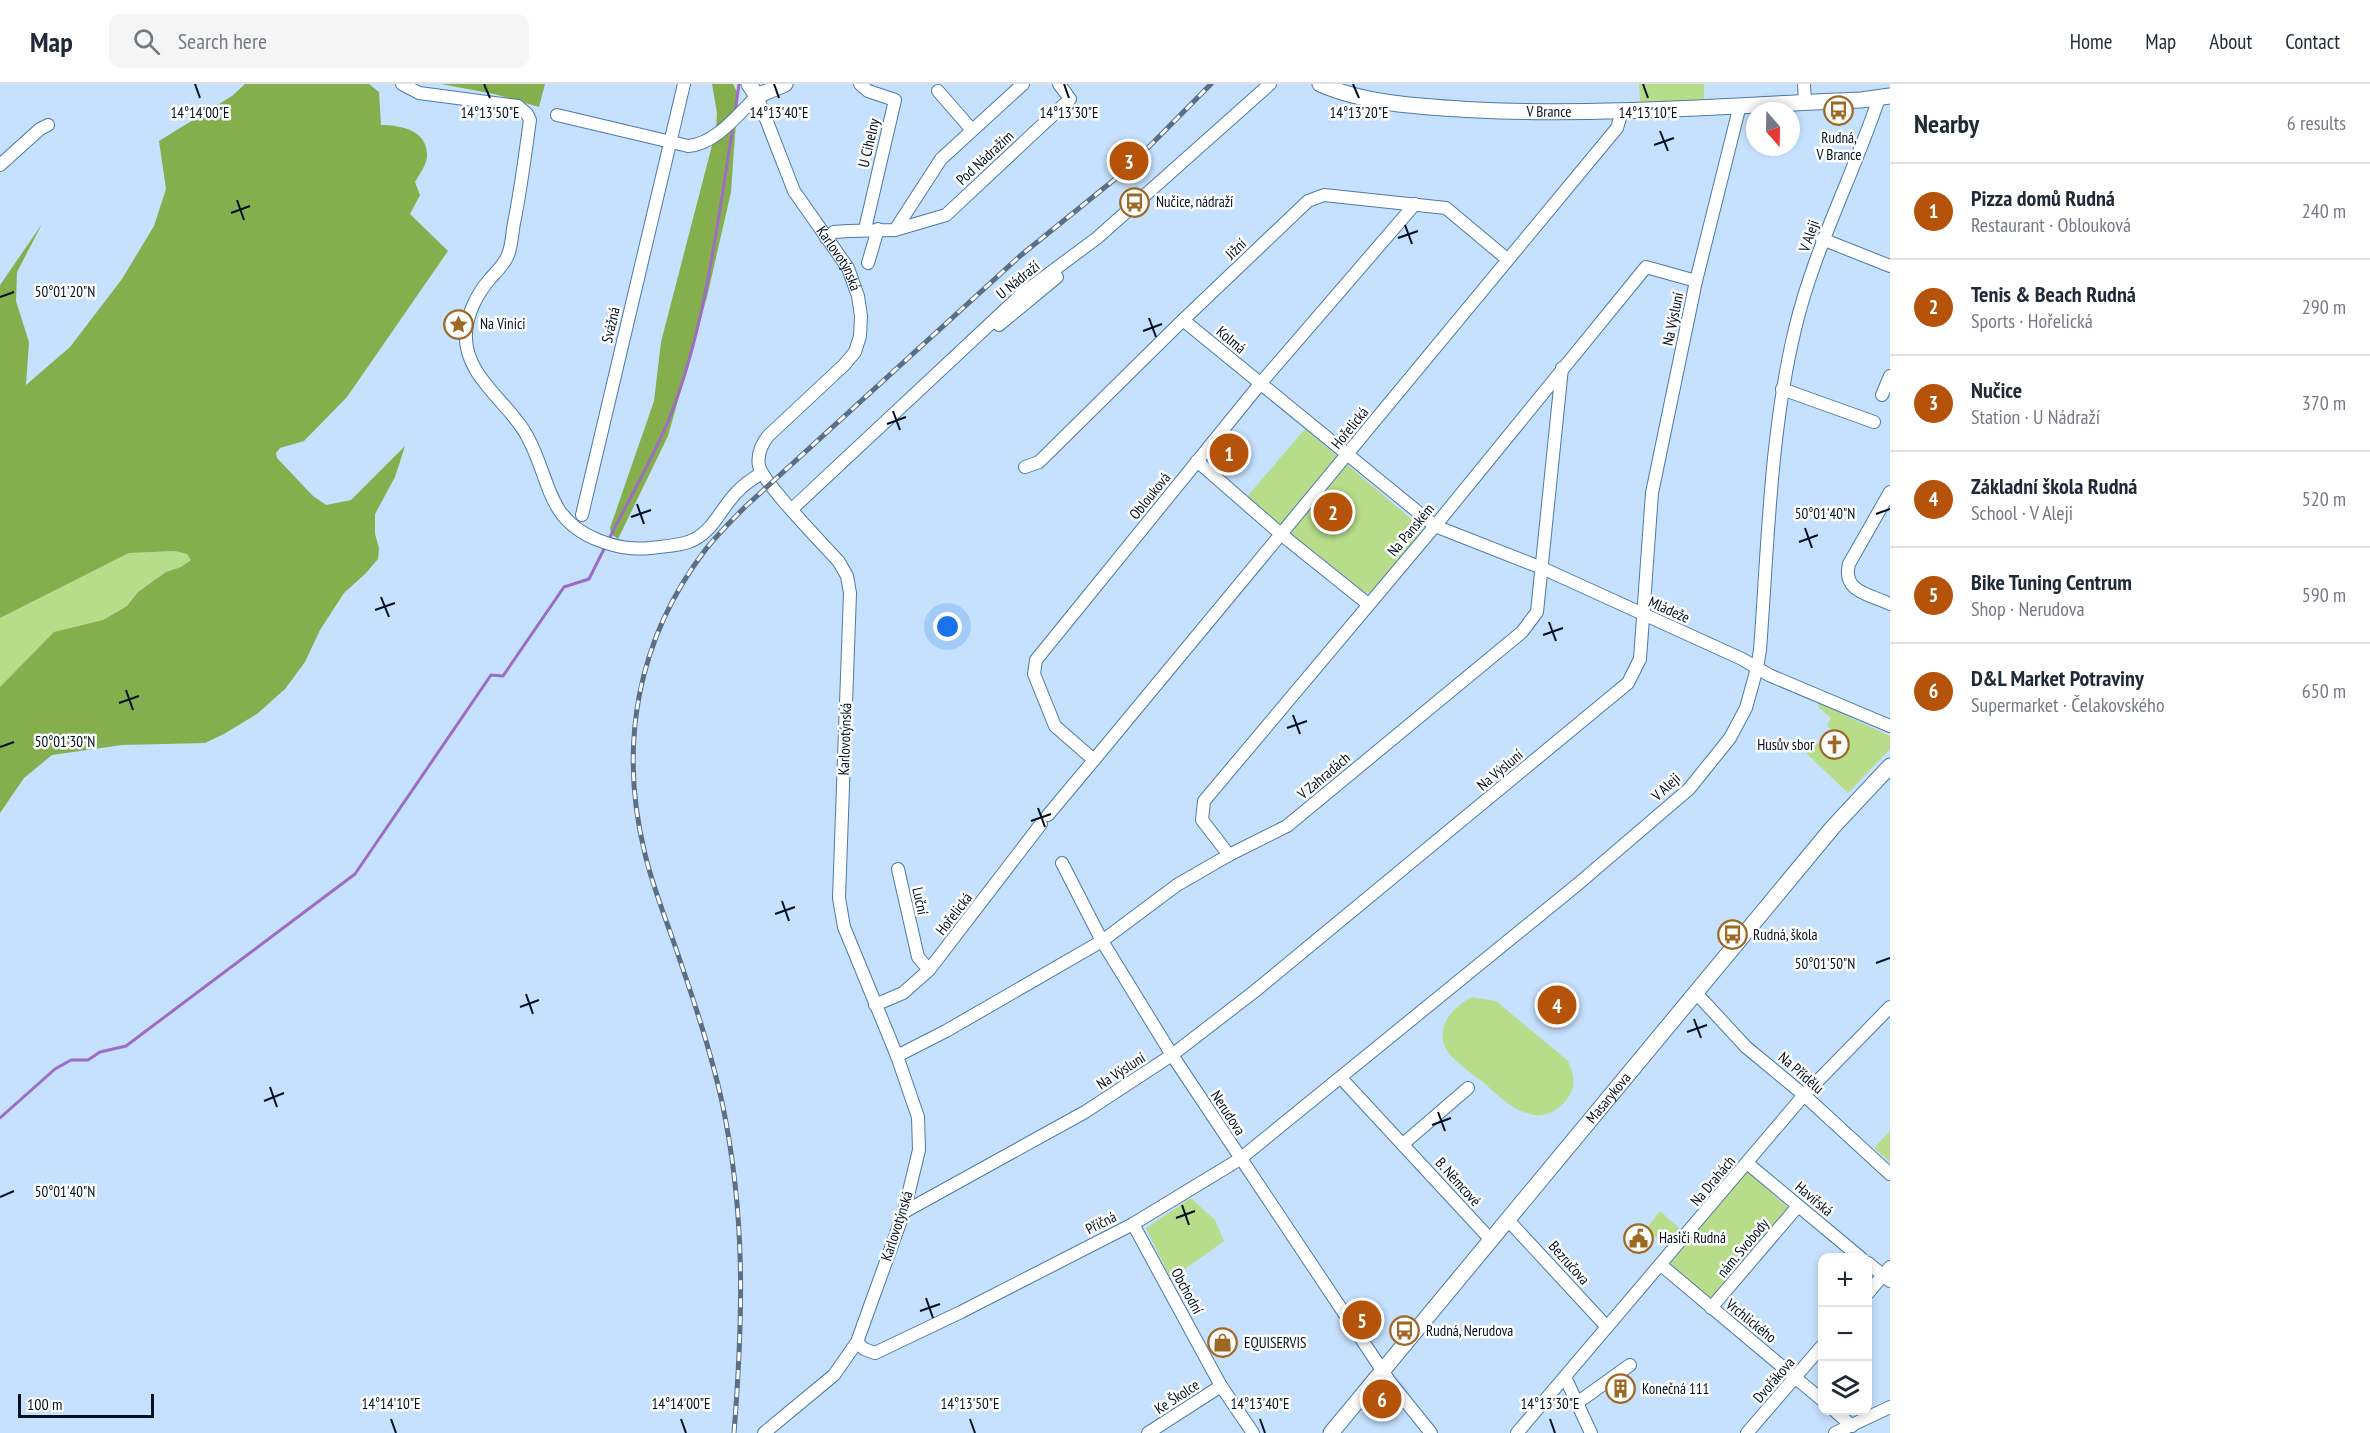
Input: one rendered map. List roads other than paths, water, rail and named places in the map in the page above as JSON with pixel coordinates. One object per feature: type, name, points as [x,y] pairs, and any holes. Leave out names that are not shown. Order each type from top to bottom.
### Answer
[{"type":"main road","points":[[753,90],[785,84]]},
{"type":"main road","name":"V Brance","points":[[1320,84],[1381,101],[1448,108],[1575,112],[1884,97]]},
{"type":"main road","name":"Masarykova","points":[[1331,1433],[1833,827],[1890,766]]},
{"type":"street","points":[[402,84],[419,93],[518,106],[530,120],[523,178],[508,255],[487,282],[467,318],[465,337],[475,368],[485,385],[527,434],[557,507],[566,521],[576,530],[614,547],[637,549],[687,542],[706,531],[735,493],[744,484],[762,473]]},
{"type":"street","name":"Svážná","points":[[582,515],[684,84]]},
{"type":"street","name":"U Cihelny","points":[[860,84],[868,91],[895,100],[865,229]]},
{"type":"street","name":"Pod Nádražím","points":[[895,230],[941,159],[1023,84]]},
{"type":"street","name":"Pod Nádražím","points":[[826,238],[834,232],[865,229],[895,230],[946,215],[1070,99],[1059,84]]},
{"type":"street","name":"U Nádraží","points":[[792,509],[1023,293],[1120,219],[1270,84]]},
{"type":"street","points":[[1804,84],[1805,102]]},
{"type":"street","points":[[557,115],[688,146],[699,146],[708,141],[753,90]]},
{"type":"street","name":"Karlovotýnská","points":[[753,90],[794,191],[848,268],[858,296],[861,316],[860,336],[855,352],[844,365],[775,428],[764,441],[759,460],[762,473],[839,562],[847,576],[850,592],[839,898],[844,927],[897,1056],[918,1117],[919,1150],[904,1212],[857,1342],[834,1375],[768,1432]]},
{"type":"street","name":"Pod Nádražím","points":[[938,91],[972,130]]},
{"type":"street","name":"V Aleji","points":[[1341,1078],[1578,884],[1689,789],[1730,738],[1746,708],[1757,668],[1782,389],[1795,327],[1822,239],[1884,97]]},
{"type":"street","name":"Na Výsluní","points":[[904,1212],[1085,1112],[1172,1055],[1255,991],[1628,683],[1640,659],[1652,493],[1696,281],[1740,105]]},
{"type":"street","name":"Hořelická","points":[[875,1005],[903,993],[929,970],[1094,760],[1617,128],[1622,111]]},
{"type":"street","points":[[0,165],[40,129],[48,125]]},
{"type":"street","name":"Jižní","points":[[1025,467],[1039,462],[1308,201],[1324,195],[1446,208],[1508,259]]},
{"type":"street","name":"Oblouková","points":[[1094,760],[1055,726],[1034,674],[1036,660],[1260,384],[1415,204]]},
{"type":"street","points":[[868,263],[878,229]]},
{"type":"street","points":[[1822,239],[1890,266]]},
{"type":"street","name":"Na Panském","points":[[1229,855],[1202,819],[1204,801],[1434,526],[1646,267],[1696,281]]},
{"type":"street","name":"Kolmá","points":[[1183,320],[1348,454]]},
{"type":"street","name":"V Zahradách","points":[[897,1056],[946,1031],[1102,941],[1177,885],[1229,855],[1287,826],[1522,632],[1537,612],[1562,368]]},
{"type":"street","points":[[1882,395],[1890,376]]},
{"type":"street","points":[[1782,389],[1874,423]]},
{"type":"street","name":"Mládeže","points":[[1348,454],[1434,526],[1542,568],[1769,675],[1890,726]]},
{"type":"street","points":[[1197,461],[1282,535],[1368,604]]},
{"type":"street","points":[[1890,492],[1850,564],[1846,576],[1856,589],[1890,603]]},
{"type":"street","name":"Nerudova","points":[[1062,864],[1102,941],[1172,1055],[1383,1370],[1431,1433]]},
{"type":"street","name":"Luční","points":[[898,869],[918,957],[929,970]]},
{"type":"street","name":"Na Přídělu","points":[[1695,993],[1746,1047],[1804,1095],[1890,1174]]},
{"type":"street","name":"Na Drahách","points":[[1516,1433],[1804,1095],[1890,1007]]},
{"type":"street","name":"B. Němcové","points":[[1341,1078],[1491,1240]]},
{"type":"street","name":"Příčná","points":[[857,1342],[864,1350],[874,1353],[961,1312],[1133,1224],[1240,1159],[1341,1078]]},
{"type":"street","points":[[1403,1144],[1468,1088]]},
{"type":"street","name":"Havířská","points":[[1747,1163],[1856,1253]]},
{"type":"street","name":"nám. Svobody","points":[[1711,1308],[1798,1206]]},
{"type":"street","name":"Bezručova","points":[[1508,1220],[1607,1328]]},
{"type":"street","name":"Obchodní","points":[[1133,1224],[1221,1386],[1253,1433]]},
{"type":"street","name":"Vrchlického","points":[[1661,1265],[1818,1396]]},
{"type":"street","points":[[1872,1265],[1888,1274],[1872,1289]]},
{"type":"street","name":"Dvořákova","points":[[1747,1433],[1818,1351]]},
{"type":"street","points":[[1577,1404],[1630,1365]]},
{"type":"street","points":[[1565,1377],[1591,1433]]},
{"type":"street","name":"Ke Školce","points":[[1148,1433],[1221,1386]]},
{"type":"street","points":[[1835,1433],[1890,1407]]},
{"type":"street","points":[[1840,1415],[1852,1426]]},
{"type":"waterway","points":[[735,113],[739,84]]},
{"type":"waterway","points":[[608,541],[669,419],[692,349],[716,236],[733,126]]},
{"type":"waterway","points":[[0,1118],[55,1069],[71,1060],[88,1060],[100,1052],[126,1046],[355,874],[491,675],[503,676],[564,587],[589,579],[605,547]]},
{"type":"railway","points":[[734,1433],[739,1349],[740,1267],[739,1226],[730,1144],[712,1062],[651,876],[637,813],[633,773],[634,733],[649,656],[682,583],[720,532],[1020,256],[1125,171],[1211,84]]},
{"type":"place","name":"Rudná, V Brance","points":[[1839,111]]},
{"type":"place","name":"Nučice","points":[[1129,161]]},
{"type":"place","name":"Nučice, nádraží","points":[[1135,202]]},
{"type":"place","name":"Na Vinici","points":[[459,324]]},
{"type":"place","name":"Pizza domů Rudná","points":[[1229,453]]},
{"type":"place","name":"Tenis & Beach Rudná","points":[[1333,512]]},
{"type":"place","name":"Husův sbor","points":[[1835,745]]},
{"type":"place","name":"Rudná, škola","points":[[1732,935]]},
{"type":"place","name":"Základní škola Rudná","points":[[1557,1005]]},
{"type":"place","name":"Hasiči Rudná","points":[[1638,1238]]},
{"type":"place","name":"Bike Tuning Centrum","points":[[1362,1320]]},
{"type":"place","name":"Rudná, Nerudova","points":[[1405,1331]]},
{"type":"place","name":"EQUISERVIS","points":[[1223,1343]]},
{"type":"place","name":"Konečná 111","points":[[1621,1389]]},
{"type":"place","name":"D&L Market Potraviny","points":[[1382,1399]]}]
